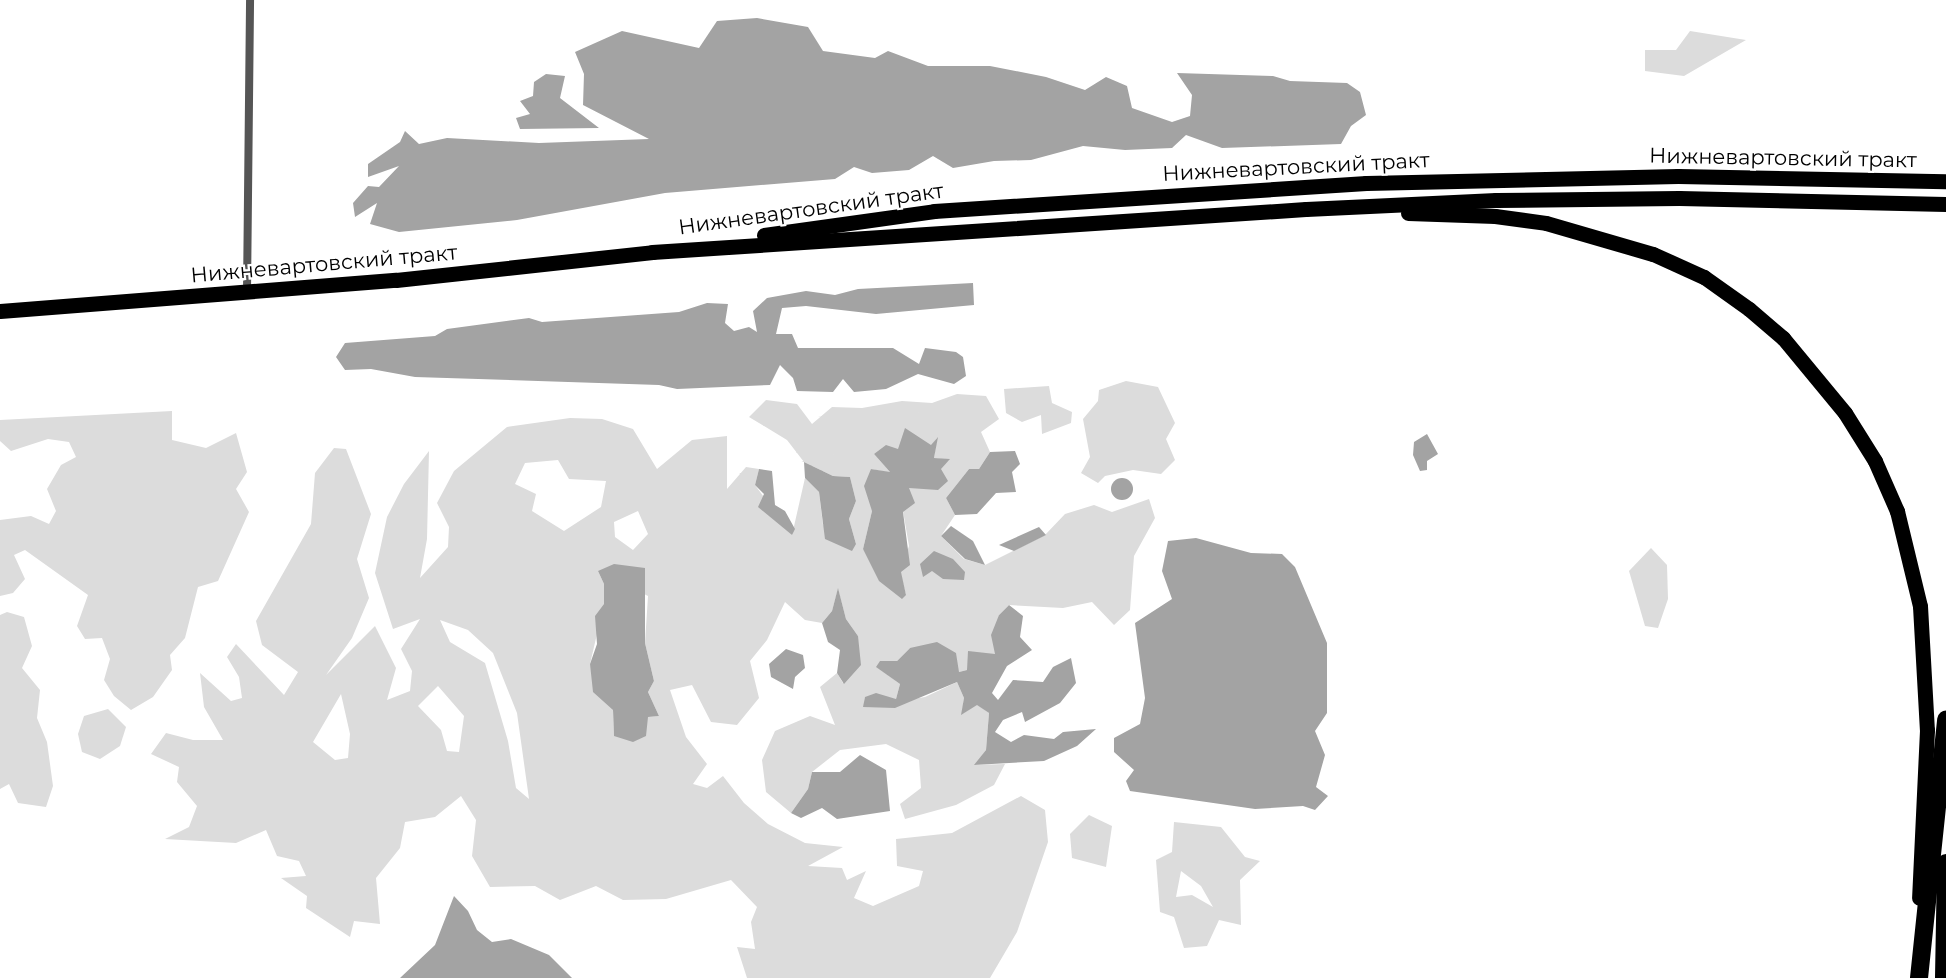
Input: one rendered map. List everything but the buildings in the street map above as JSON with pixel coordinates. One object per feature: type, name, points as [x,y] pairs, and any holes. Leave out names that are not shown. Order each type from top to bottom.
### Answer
[{"type":"highway","points":[[1917,978],[1946,719]]},
{"type":"highway","points":[[1944,978],[1946,863]]},
{"type":"main road","name":"Нижневартовский тракт","points":[[652,252],[934,211],[1366,183],[1678,176],[1946,181]]},
{"type":"main road","name":"Нижневартовский тракт","points":[[0,311],[247,292],[652,252],[1306,208],[1496,200],[1678,198],[1946,204]]},
{"type":"main road","points":[[1306,208],[1495,216],[1604,237],[1704,278],[1758,317],[1815,373],[1875,461],[1897,511],[1920,606],[1927,730],[1917,978]]},
{"type":"lane","points":[[247,292],[250,0]]},
{"type":"shaded area","points":[[757,18],[808,27],[823,51],[875,58],[888,51],[928,66],[990,66],[1046,77],[1085,90],[1106,77],[1127,86],[1132,108],[1172,122],[1190,116],[1192,95],[1177,73],[1273,76],[1290,81],[1347,83],[1360,92],[1366,115],[1351,126],[1341,144],[1222,148],[1186,135],[1172,148],[1125,150],[1083,146],[1031,160],[994,161],[953,168],[933,156],[909,170],[872,173],[854,167],[835,179],[665,193],[517,220],[399,232],[370,224],[377,203],[355,217],[353,203],[368,186],[379,187],[399,166],[368,177],[368,164],[400,142],[405,131],[419,144],[447,138],[539,143],[649,139],[583,105],[584,74],[575,52],[622,31],[699,48],[717,21]]},
{"type":"shaded area","points":[[1690,31],[1746,40],[1684,76],[1645,71],[1645,50],[1676,50]]},
{"type":"shaded area","points":[[546,74],[565,76],[560,98],[599,128],[520,129],[516,118],[530,114],[520,101],[533,96],[534,82]]},
{"type":"shaded area","points":[[973,283],[974,305],[876,314],[806,306],[782,308],[776,334],[792,334],[798,348],[893,348],[919,364],[925,348],[956,352],[963,357],[966,376],[954,384],[918,374],[886,389],[854,392],[843,379],[833,392],[797,391],[793,378],[780,365],[770,385],[677,389],[659,385],[415,377],[371,369],[345,370],[336,357],[345,343],[435,336],[447,329],[529,318],[542,322],[679,312],[707,303],[728,304],[725,323],[734,331],[749,327],[757,332],[753,311],[767,298],[806,291],[835,295],[858,289]]},
{"type":"shaded area","points":[[1126,381],[1158,387],[1175,423],[1166,439],[1175,460],[1161,474],[1133,470],[1105,476],[1098,483],[1081,473],[1090,457],[1083,419],[1098,401],[1099,390]]},
{"type":"shaded area","points":[[1049,386],[1052,403],[1072,412],[1071,423],[1042,434],[1041,415],[1022,422],[1006,413],[1004,389]]},
{"type":"shaded area","points":[[957,394],[986,396],[999,419],[981,432],[990,452],[979,469],[969,469],[946,498],[955,515],[941,536],[964,559],[985,565],[1045,535],[1065,514],[1094,505],[1112,512],[1149,499],[1155,518],[1134,556],[1130,610],[1114,625],[1092,602],[1063,608],[1009,605],[999,615],[996,654],[967,670],[959,672],[910,648],[897,661],[877,667],[900,684],[896,699],[865,697],[864,707],[925,697],[957,682],[964,698],[962,714],[977,704],[989,713],[986,750],[975,765],[1005,764],[994,785],[956,805],[905,819],[900,804],[921,788],[919,760],[886,744],[840,750],[812,772],[808,789],[791,813],[766,792],[762,760],[775,731],[810,716],[835,725],[820,687],[837,673],[843,683],[858,636],[846,619],[838,589],[832,611],[822,623],[805,620],[785,602],[767,640],[750,661],[759,698],[737,725],[711,722],[692,685],[670,690],[686,737],[707,764],[693,784],[707,788],[723,776],[744,803],[768,824],[805,843],[843,847],[808,866],[842,868],[847,880],[866,871],[854,898],[873,906],[919,886],[923,871],[897,866],[896,839],[952,833],[1021,796],[1045,810],[1048,842],[1017,932],[990,978],[747,978],[737,947],[755,949],[751,922],[757,907],[731,880],[666,899],[623,900],[596,886],[560,900],[535,886],[490,887],[472,856],[476,820],[461,796],[435,817],[405,822],[400,848],[376,878],[380,924],[354,921],[350,937],[306,908],[307,896],[281,878],[306,876],[299,861],[277,856],[266,830],[236,843],[165,839],[189,827],[197,806],[177,782],[179,767],[151,754],[166,733],[193,740],[223,740],[204,707],[200,673],[231,701],[242,698],[239,677],[227,657],[236,644],[284,695],[298,672],[262,645],[256,621],[311,524],[315,473],[334,448],[346,449],[371,514],[357,559],[369,598],[352,638],[326,675],[375,626],[396,668],[387,700],[410,691],[412,671],[401,649],[420,619],[393,629],[375,573],[387,517],[404,484],[429,451],[427,539],[420,578],[448,547],[449,527],[437,503],[454,471],[507,427],[570,418],[602,419],[633,429],[657,469],[692,440],[727,436],[727,489],[746,467],[759,469],[755,485],[792,535],[805,478],[819,492],[823,525],[856,544],[849,519],[856,501],[850,477],[833,476],[804,462],[787,440],[749,417],[766,400],[797,404],[812,424],[832,407],[862,408],[902,401],[932,403]],"holes":[[[937,438],[934,458],[949,460],[909,488],[903,511],[909,546],[900,572],[906,595],[863,549],[872,511],[871,469],[891,473],[874,454],[932,445]],[[558,460],[569,479],[606,481],[601,507],[564,531],[532,511],[536,494],[515,484],[525,463]],[[638,511],[648,534],[633,550],[615,537],[614,522]],[[598,571],[648,596],[645,643],[654,681],[648,692],[659,716],[647,717],[614,736],[613,710],[590,664],[604,604],[604,584]],[[440,620],[468,630],[493,653],[517,713],[529,799],[516,788],[508,741],[485,663],[450,642]],[[438,686],[464,716],[459,752],[447,751],[441,730],[418,706]],[[341,694],[350,734],[348,758],[335,760],[313,742]]]},
{"type":"shaded area","points":[[172,411],[172,440],[206,448],[236,433],[247,472],[236,489],[249,512],[218,581],[198,587],[185,638],[170,655],[172,670],[153,697],[131,710],[114,696],[104,680],[110,659],[102,638],[85,639],[77,626],[88,595],[25,550],[14,555],[25,579],[13,593],[0,596],[0,520],[31,516],[49,524],[56,511],[47,489],[61,465],[76,457],[69,442],[48,439],[11,451],[0,441],[0,420]]},
{"type":"shaded area","points":[[905,428],[931,445],[938,437],[934,458],[950,459],[941,469],[948,481],[938,490],[909,488],[915,503],[903,512],[910,565],[901,572],[906,595],[902,599],[879,581],[863,549],[872,511],[864,486],[871,469],[890,472],[874,454],[886,445],[898,449]]},
{"type":"shaded area","points":[[1427,434],[1438,454],[1427,461],[1427,470],[1420,471],[1413,455],[1414,442]]},
{"type":"shaded area","points":[[1015,451],[1020,464],[1012,472],[1016,492],[996,493],[977,514],[955,515],[946,498],[969,469],[979,469],[990,452]]},
{"type":"shaded area","points":[[804,462],[833,476],[850,477],[856,501],[849,519],[856,544],[852,551],[825,539],[819,492],[805,478]]},
{"type":"shaded area","points":[[759,469],[772,471],[775,505],[785,511],[795,529],[792,535],[758,507],[764,494],[755,485]]},
{"type":"shaded area","points":[[1122,478],[1130,481],[1133,489],[1130,497],[1122,500],[1114,497],[1111,489],[1114,481]]},
{"type":"shaded area","points":[[951,526],[973,541],[985,565],[965,559],[941,536]]},
{"type":"shaded area","points":[[1039,527],[1046,535],[1014,551],[999,545]]},
{"type":"shaded area","points":[[1196,538],[1251,553],[1282,554],[1295,567],[1327,643],[1327,713],[1315,731],[1325,755],[1316,787],[1328,796],[1315,810],[1303,806],[1255,809],[1130,791],[1126,781],[1134,770],[1114,752],[1114,738],[1140,724],[1145,698],[1135,623],[1172,599],[1162,571],[1168,541]]},
{"type":"shaded area","points":[[1651,548],[1667,565],[1668,599],[1658,628],[1645,626],[1629,571]]},
{"type":"shaded area","points":[[934,551],[953,559],[965,572],[964,580],[943,579],[932,571],[923,577],[920,564]]},
{"type":"shaded area","points":[[614,564],[645,568],[645,643],[654,681],[648,692],[659,716],[648,717],[646,736],[633,742],[614,736],[613,710],[593,692],[590,664],[597,644],[595,616],[604,604],[604,584],[598,571]]},
{"type":"shaded area","points":[[838,588],[846,619],[858,636],[861,665],[844,684],[837,673],[840,650],[828,642],[822,623],[832,611]]},
{"type":"shaded area","points":[[1009,605],[1023,616],[1020,637],[1032,650],[1007,666],[992,693],[998,700],[1013,680],[1043,682],[1053,667],[1071,658],[1076,683],[1060,703],[1025,722],[1022,712],[1003,720],[995,732],[1011,742],[1024,735],[1054,739],[1063,732],[1096,729],[1077,746],[1044,761],[974,765],[986,750],[989,713],[977,705],[961,715],[964,698],[957,682],[895,708],[863,707],[865,697],[876,693],[896,699],[900,684],[876,667],[880,661],[897,661],[910,648],[937,642],[956,653],[959,672],[967,670],[968,651],[995,654],[991,635],[999,615]]},
{"type":"shaded area","points":[[7,612],[24,617],[32,646],[22,668],[40,690],[37,718],[47,742],[53,786],[46,807],[18,803],[9,784],[0,789],[0,615]]},
{"type":"shaded area","points":[[786,649],[803,655],[805,668],[795,677],[793,689],[771,677],[769,664]]},
{"type":"shaded area","points":[[108,709],[126,727],[120,746],[100,759],[82,752],[78,734],[84,716]]},
{"type":"shaded area","points":[[860,755],[886,770],[890,811],[837,819],[822,808],[801,818],[791,813],[808,789],[812,772],[840,772]]},
{"type":"shaded area","points":[[1089,815],[1112,826],[1106,867],[1072,858],[1070,834]]},
{"type":"shaded area","points":[[1174,822],[1221,827],[1245,857],[1260,861],[1240,880],[1241,925],[1219,920],[1207,946],[1184,948],[1174,917],[1160,912],[1156,860],[1172,852]],"holes":[[[1181,871],[1201,886],[1213,907],[1192,895],[1176,897]]]},
{"type":"shaded area","points":[[454,896],[468,911],[477,930],[492,942],[511,939],[549,955],[572,978],[400,978],[435,945]]}]
